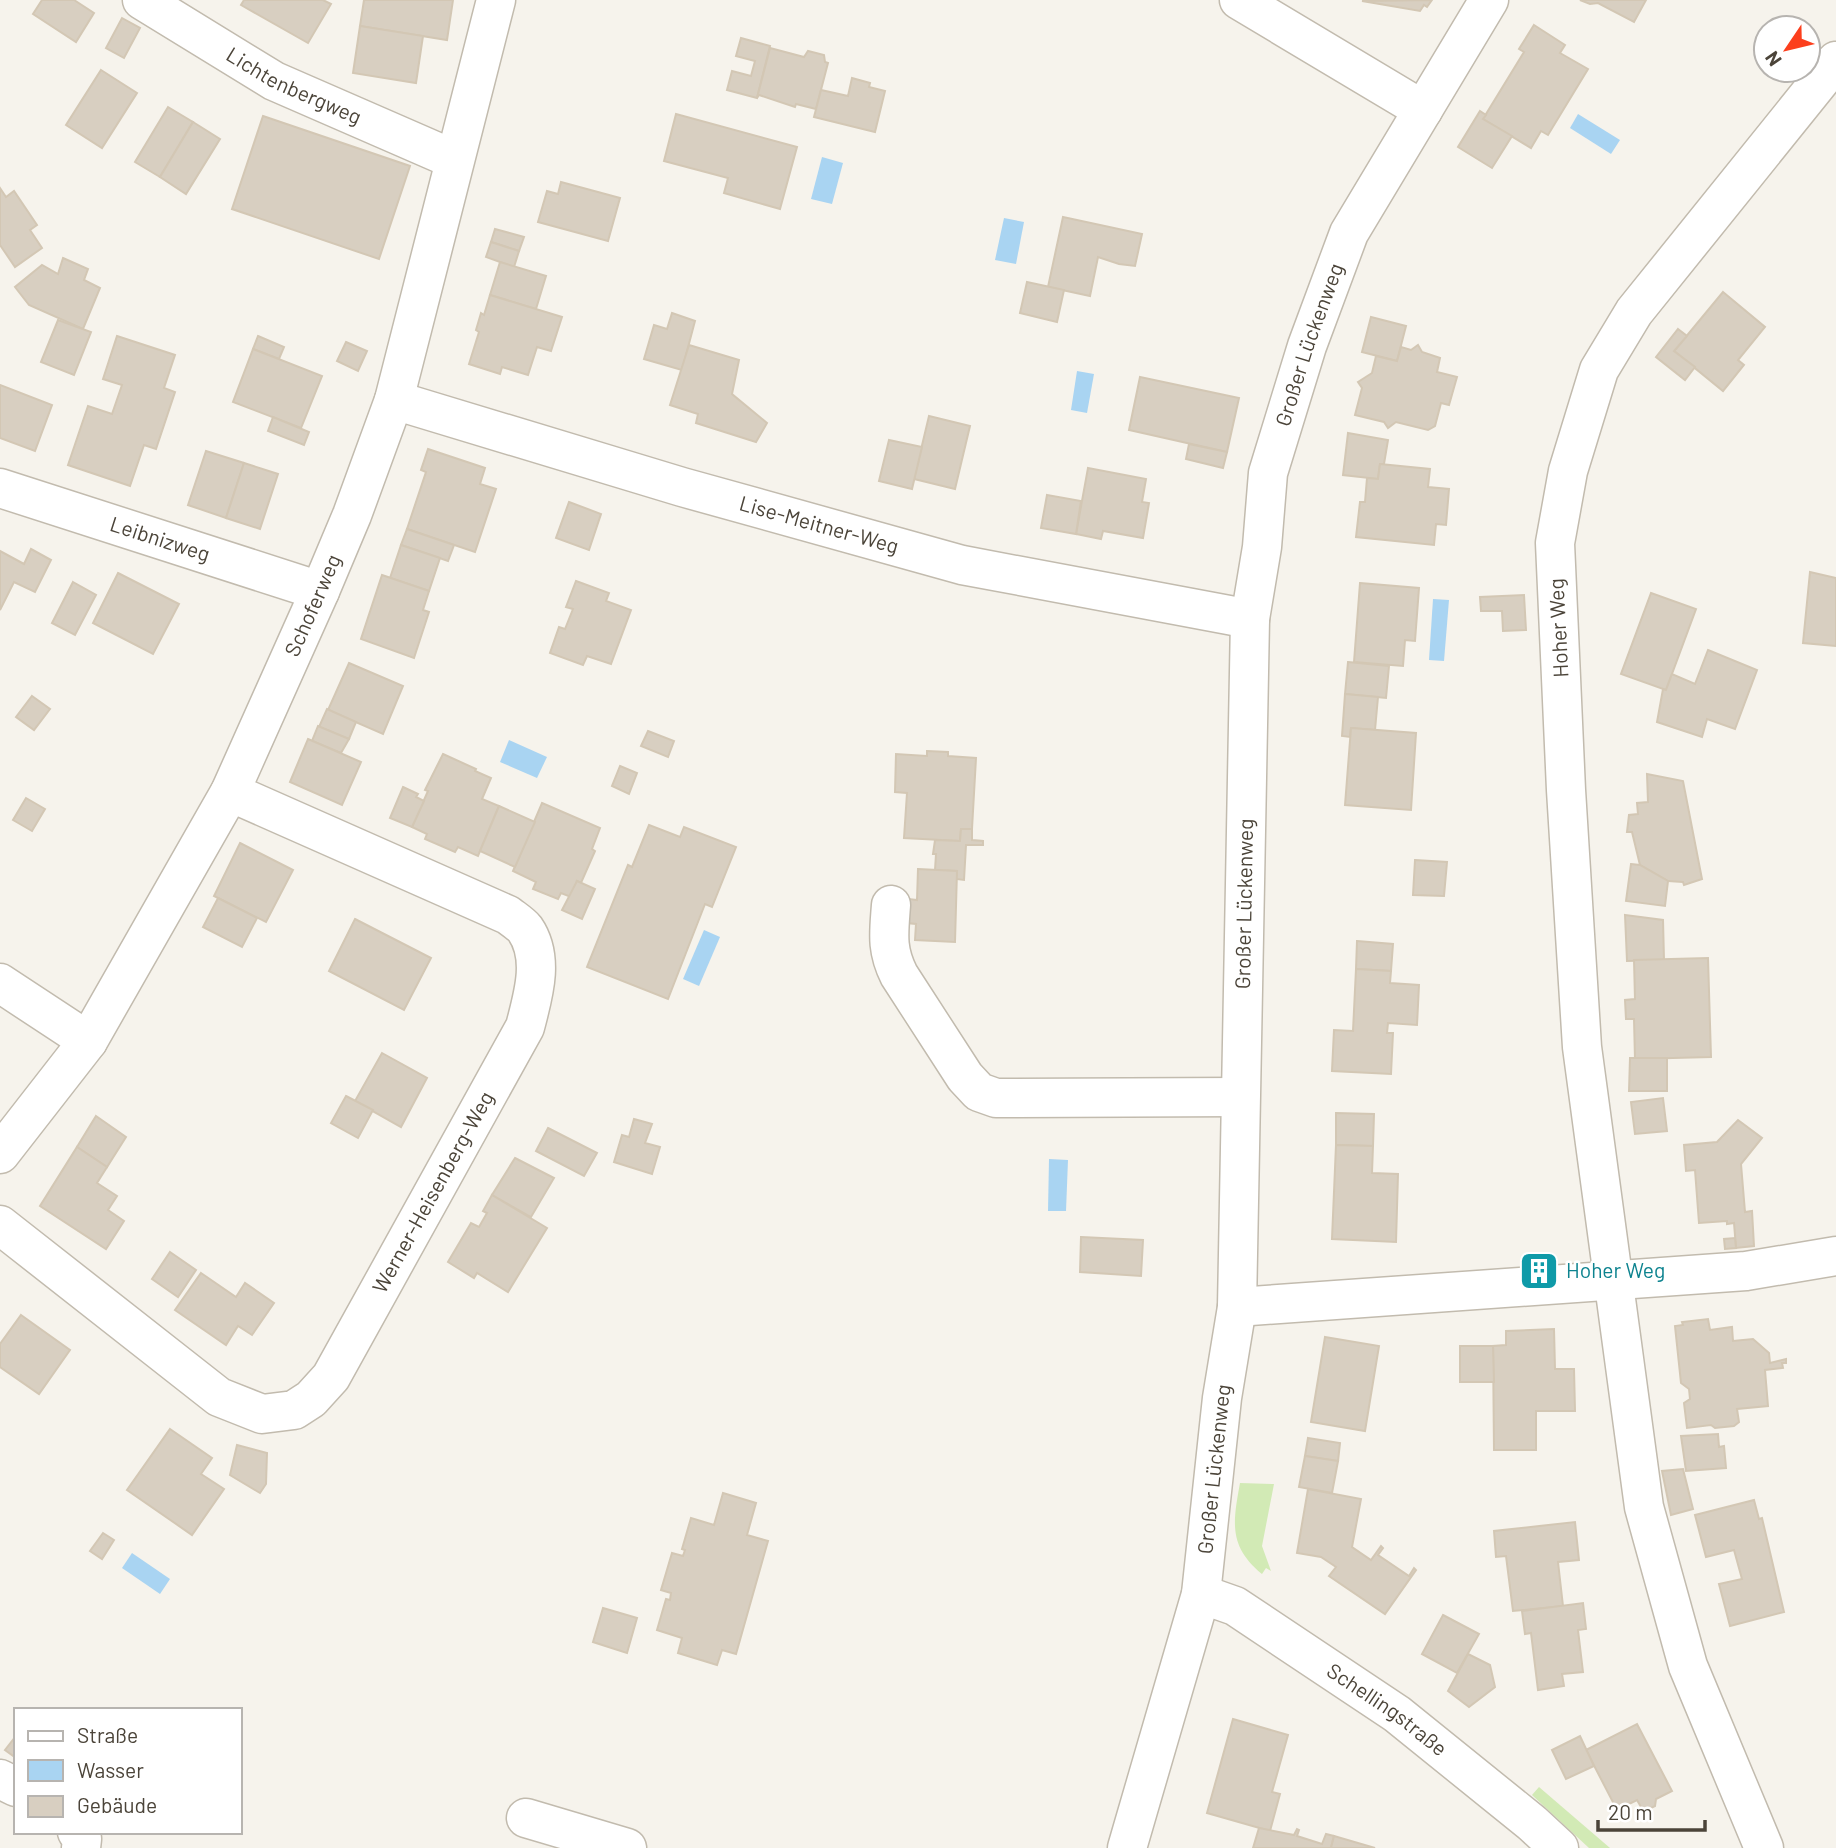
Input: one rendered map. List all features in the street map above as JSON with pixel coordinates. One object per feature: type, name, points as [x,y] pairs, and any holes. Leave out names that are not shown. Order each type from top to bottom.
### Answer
[{"type":"street","name":"Lichtenbergweg","points":[[142,0],[274,81],[453,159]]},
{"type":"street","name":"Schoferweg","points":[[0,1154],[88,1041],[230,792],[320,591],[352,515],[394,400],[453,159],[496,0]]},
{"type":"street","points":[[1239,0],[1423,110]]},
{"type":"street","name":"Großer Lückenweg","points":[[1127,1848],[1202,1594],[1223,1398],[1237,1307],[1250,619],[1262,547],[1268,473],[1307,346],[1349,233],[1489,0]]},
{"type":"street","name":"Hoher Weg","points":[[1764,1848],[1688,1666],[1644,1507],[1582,1047],[1566,789],[1555,543],[1568,471],[1599,370],[1634,312],[1836,61]]},
{"type":"street","name":"Lise-Meitner-Weg","points":[[394,400],[682,486],[962,565],[1250,619]]},
{"type":"street","name":"Leibnizweg","points":[[0,488],[320,591]]},
{"type":"street","name":"Werner-Heisenberg-Weg","points":[[0,1225],[219,1396],[262,1414],[294,1410],[311,1399],[331,1377],[525,1027],[535,990],[535,951],[524,929],[508,915],[230,792]]},
{"type":"street","points":[[891,905],[888,941],[891,959],[965,1077],[979,1092],[996,1098],[1241,1097]]},
{"type":"street","points":[[0,983],[88,1041]]},
{"type":"street","points":[[1237,1307],[1746,1271],[1836,1256]]},
{"type":"street","name":"Schellingstraße","points":[[1202,1594],[1236,1606],[1397,1714],[1559,1848]]},
{"type":"street","points":[[526,1818],[627,1848]]},
{"type":"green space","points":[[1240,1483],[1274,1484],[1262,1546],[1271,1571],[1266,1568],[1262,1574],[1251,1564],[1238,1543],[1235,1522]]},
{"type":"green space","points":[[1539,1787],[1610,1848],[1589,1848],[1532,1795]]},
{"type":"water","points":[[1578,114],[1620,140],[1611,154],[1570,128]]},
{"type":"water","points":[[822,157],[843,163],[832,204],[811,199]]},
{"type":"water","points":[[1004,218],[1024,222],[1016,264],[995,260]]},
{"type":"water","points":[[1077,371],[1094,374],[1087,413],[1071,410]]},
{"type":"water","points":[[1433,599],[1449,600],[1444,661],[1429,660]]},
{"type":"water","points":[[509,740],[547,757],[537,778],[500,762]]},
{"type":"water","points":[[704,930],[720,937],[699,986],[683,979]]},
{"type":"water","points":[[1049,1159],[1068,1160],[1066,1211],[1048,1211]]},
{"type":"water","points":[[132,1553],[170,1579],[160,1594],[122,1568]]},
{"type":"building","points":[[42,0],[74,0],[94,13],[76,42],[33,14]]},
{"type":"building","points":[[244,0],[323,0],[331,4],[308,43],[241,5]]},
{"type":"building","points":[[364,0],[453,0],[447,40],[360,26]]},
{"type":"building","points":[[1432,0],[1420,11],[1362,1]]},
{"type":"building","points":[[1580,0],[1646,0],[1634,22],[1598,3],[1590,4]]},
{"type":"building","points":[[122,18],[140,28],[124,58],[106,48]]},
{"type":"building","points":[[1534,25],[1565,45],[1560,53],[1588,69],[1548,135],[1541,131],[1531,148],[1483,119],[1524,52],[1519,49]]},
{"type":"building","points":[[360,26],[423,36],[416,83],[353,73]]},
{"type":"building","points":[[741,38],[770,46],[757,98],[727,90],[732,71],[751,76],[755,61],[736,56]]},
{"type":"building","points":[[770,48],[804,57],[808,51],[824,55],[825,62],[828,63],[816,109],[796,104],[795,107],[759,95],[757,98]]},
{"type":"building","points":[[101,70],[137,93],[102,148],[66,125]]},
{"type":"building","points":[[852,78],[870,83],[869,87],[885,91],[875,132],[814,117],[821,90],[848,96]]},
{"type":"building","points":[[168,107],[193,122],[160,177],[135,162]]},
{"type":"building","points":[[1480,111],[1486,115],[1483,119],[1512,136],[1492,168],[1458,147]]},
{"type":"building","points":[[676,114],[797,147],[780,209],[724,193],[728,178],[664,161]]},
{"type":"building","points":[[263,116],[410,166],[379,259],[232,209]]},
{"type":"building","points":[[193,122],[220,139],[186,194],[160,177]]},
{"type":"building","points":[[561,182],[620,198],[608,241],[538,222],[547,191],[558,194]]},
{"type":"building","points":[[0,188],[6,197],[14,191],[37,225],[30,230],[42,248],[15,267],[0,245]]},
{"type":"building","points":[[1063,217],[1142,234],[1135,266],[1098,257],[1090,296],[1048,287]]},
{"type":"building","points":[[495,229],[524,237],[519,251],[491,242]]},
{"type":"building","points":[[491,242],[519,251],[514,267],[486,257]]},
{"type":"building","points":[[63,258],[88,269],[84,280],[100,288],[83,329],[29,305],[15,287],[42,265],[58,274]]},
{"type":"building","points":[[500,262],[546,276],[536,309],[490,295]]},
{"type":"building","points":[[1027,282],[1064,290],[1057,322],[1020,313]]},
{"type":"building","points":[[1723,292],[1765,327],[1738,360],[1744,365],[1723,391],[1674,351]]},
{"type":"building","points":[[490,295],[562,317],[551,351],[537,347],[528,375],[502,367],[500,374],[469,364],[479,332],[476,330],[481,313],[484,315]]},
{"type":"building","points":[[672,313],[695,321],[682,370],[644,359],[654,325],[667,329]]},
{"type":"building","points":[[1371,317],[1406,326],[1397,361],[1362,352]]},
{"type":"building","points":[[58,320],[91,332],[74,375],[41,362]]},
{"type":"building","points":[[1678,329],[1687,336],[1674,351],[1695,367],[1685,380],[1656,357]]},
{"type":"building","points":[[117,336],[175,355],[164,388],[175,392],[156,449],[144,445],[130,486],[68,465],[88,406],[112,414],[122,385],[103,379]]},
{"type":"building","points":[[258,336],[284,347],[279,359],[253,349]]},
{"type":"building","points":[[346,342],[367,351],[358,371],[337,361]]},
{"type":"building","points":[[689,345],[739,360],[732,394],[767,423],[756,442],[696,423],[698,414],[670,405]]},
{"type":"building","points":[[1418,345],[1422,352],[1440,358],[1437,372],[1457,377],[1449,405],[1441,403],[1435,426],[1428,430],[1396,422],[1388,428],[1384,422],[1355,415],[1362,388],[1358,382],[1372,373],[1376,356],[1397,361],[1401,347],[1411,350]]},
{"type":"building","points":[[253,349],[322,376],[301,428],[233,402]]},
{"type":"building","points":[[1140,377],[1239,398],[1227,452],[1129,430]]},
{"type":"building","points":[[0,385],[52,405],[35,451],[0,438]]},
{"type":"building","points":[[929,416],[970,426],[955,489],[914,479]]},
{"type":"building","points":[[273,417],[309,432],[304,445],[268,431]]},
{"type":"building","points":[[1348,433],[1388,440],[1378,479],[1343,475]]},
{"type":"building","points":[[889,440],[922,447],[912,489],[879,481]]},
{"type":"building","points":[[1189,444],[1227,452],[1223,468],[1186,459]]},
{"type":"building","points":[[428,449],[485,468],[480,484],[496,489],[475,552],[407,529],[426,472],[421,470]]},
{"type":"building","points":[[206,451],[244,463],[226,518],[188,505]]},
{"type":"building","points":[[244,463],[278,474],[260,529],[226,518]]},
{"type":"building","points":[[1380,464],[1430,469],[1428,487],[1449,489],[1446,525],[1436,524],[1434,545],[1356,537],[1360,502],[1365,502],[1367,478],[1378,479]]},
{"type":"building","points":[[1088,468],[1146,479],[1142,502],[1149,503],[1143,538],[1103,531],[1101,539],[1076,534]]},
{"type":"building","points":[[1047,495],[1081,501],[1076,534],[1041,528]]},
{"type":"building","points":[[569,502],[601,514],[589,550],[556,538]]},
{"type":"building","points":[[407,529],[454,545],[448,561],[401,545]]},
{"type":"building","points":[[401,545],[440,558],[429,591],[390,578]]},
{"type":"building","points":[[31,549],[51,560],[35,592],[14,582],[0,610],[0,551],[24,564]]},
{"type":"building","points":[[1810,572],[1836,578],[1836,646],[1803,643]]},
{"type":"building","points":[[118,573],[179,604],[153,654],[93,623]]},
{"type":"building","points":[[382,575],[429,591],[423,610],[429,612],[414,658],[361,639]]},
{"type":"building","points":[[576,581],[609,593],[606,601],[631,610],[611,664],[587,656],[583,665],[550,653],[559,627],[565,629],[573,609],[566,607]]},
{"type":"building","points":[[73,582],[96,595],[75,635],[52,623]]},
{"type":"building","points":[[1360,583],[1419,588],[1415,641],[1405,640],[1403,666],[1354,662]]},
{"type":"building","points":[[1651,593],[1696,609],[1666,690],[1621,674]]},
{"type":"building","points":[[1524,595],[1526,630],[1503,631],[1502,611],[1481,611],[1480,597]]},
{"type":"building","points":[[1708,650],[1757,670],[1735,729],[1707,719],[1702,737],[1657,722],[1663,689],[1666,690],[1672,674],[1695,684]]},
{"type":"building","points":[[1348,662],[1389,666],[1386,698],[1345,694]]},
{"type":"building","points":[[349,663],[403,686],[383,734],[328,710]]},
{"type":"building","points":[[1345,694],[1378,697],[1375,730],[1351,728],[1350,737],[1342,736]]},
{"type":"building","points":[[32,696],[50,709],[34,730],[16,717]]},
{"type":"building","points":[[327,709],[356,722],[349,739],[319,727]]},
{"type":"building","points":[[318,726],[349,739],[341,753],[312,741]]},
{"type":"building","points":[[1351,728],[1416,733],[1411,810],[1345,805]]},
{"type":"building","points":[[648,731],[674,741],[668,757],[641,746]]},
{"type":"building","points":[[308,739],[361,762],[342,805],[290,782]]},
{"type":"building","points":[[927,751],[976,758],[972,829],[961,829],[960,841],[904,838],[907,793],[895,792],[896,754],[927,756]]},
{"type":"building","points":[[443,754],[491,778],[482,799],[499,806],[478,856],[458,847],[455,852],[425,839],[427,834],[412,827],[428,791],[425,790]]},
{"type":"building","points":[[620,766],[637,773],[629,794],[612,786]]},
{"type":"building","points":[[1647,774],[1683,781],[1702,879],[1684,885],[1683,882],[1668,881],[1640,865],[1632,832],[1627,832],[1629,815],[1638,814],[1637,803],[1648,802]]},
{"type":"building","points":[[403,787],[418,794],[416,797],[424,801],[412,827],[390,818]]},
{"type":"building","points":[[26,798],[45,809],[32,831],[13,820]]},
{"type":"building","points":[[542,803],[600,828],[592,849],[595,851],[581,883],[577,881],[571,897],[561,893],[558,899],[533,889],[536,882],[513,871]]},
{"type":"building","points":[[499,806],[535,822],[515,867],[480,851]]},
{"type":"building","points":[[649,825],[680,837],[684,827],[736,847],[712,907],[705,904],[668,999],[587,967],[628,865],[632,867]]},
{"type":"building","points":[[961,829],[972,829],[972,840],[983,841],[983,845],[966,845],[964,880],[956,879],[957,871],[935,870],[936,854],[933,854],[935,840],[960,841]]},
{"type":"building","points":[[240,843],[293,870],[266,922],[214,896]]},
{"type":"building","points":[[1415,860],[1447,862],[1444,896],[1413,895]]},
{"type":"building","points":[[1631,864],[1640,865],[1668,881],[1665,906],[1626,901]]},
{"type":"building","points":[[918,869],[957,871],[955,942],[915,940],[916,924],[907,923],[909,899],[917,900]]},
{"type":"building","points":[[577,881],[595,889],[582,919],[562,910]]},
{"type":"building","points":[[218,898],[257,918],[242,947],[203,927]]},
{"type":"building","points":[[1625,915],[1663,920],[1664,960],[1627,961]]},
{"type":"building","points":[[355,919],[431,958],[404,1010],[329,971]]},
{"type":"building","points":[[1357,941],[1393,944],[1391,971],[1356,969]]},
{"type":"building","points":[[1708,958],[1711,1057],[1635,1059],[1634,1019],[1626,1019],[1625,1000],[1635,999],[1634,960]]},
{"type":"building","points":[[1356,969],[1391,971],[1390,983],[1419,985],[1417,1025],[1388,1023],[1387,1033],[1393,1033],[1391,1074],[1332,1071],[1334,1030],[1353,1031]]},
{"type":"building","points":[[382,1053],[427,1078],[401,1127],[355,1101]]},
{"type":"building","points":[[1630,1058],[1667,1058],[1667,1091],[1629,1091]]},
{"type":"building","points":[[346,1096],[373,1110],[358,1138],[331,1123]]},
{"type":"building","points":[[1663,1098],[1667,1131],[1635,1134],[1631,1102]]},
{"type":"building","points":[[1336,1113],[1374,1114],[1373,1146],[1336,1145]]},
{"type":"building","points":[[96,1116],[126,1137],[107,1167],[77,1147]]},
{"type":"building","points":[[634,1119],[652,1124],[645,1143],[660,1147],[652,1174],[614,1162],[622,1135],[629,1137]]},
{"type":"building","points":[[1738,1120],[1762,1138],[1741,1164],[1745,1212],[1752,1211],[1754,1246],[1736,1248],[1734,1223],[1699,1223],[1695,1170],[1686,1171],[1684,1145],[1717,1142]]},
{"type":"building","points":[[548,1128],[597,1153],[584,1176],[536,1151]]},
{"type":"building","points":[[1336,1145],[1373,1146],[1372,1173],[1398,1174],[1396,1242],[1332,1239]]},
{"type":"building","points":[[77,1147],[107,1167],[97,1183],[117,1196],[108,1210],[124,1221],[106,1249],[40,1206]]},
{"type":"building","points":[[515,1158],[554,1178],[531,1217],[492,1195]]},
{"type":"building","points":[[492,1195],[547,1228],[508,1292],[477,1273],[474,1278],[448,1262],[471,1223],[479,1227],[487,1213],[483,1211]]},
{"type":"building","points":[[1081,1237],[1143,1240],[1141,1276],[1080,1272]]},
{"type":"building","points":[[1735,1238],[1736,1248],[1725,1249],[1724,1239]]},
{"type":"building","points":[[170,1252],[196,1270],[178,1297],[152,1279]]},
{"type":"building","points":[[201,1273],[236,1297],[245,1283],[274,1303],[252,1335],[238,1326],[226,1345],[175,1310]]},
{"type":"building","points":[[21,1315],[70,1350],[39,1394],[0,1367],[0,1344]]},
{"type":"building","points":[[1708,1319],[1710,1330],[1732,1327],[1733,1341],[1753,1339],[1769,1353],[1770,1363],[1786,1359],[1786,1363],[1782,1363],[1783,1368],[1765,1370],[1768,1406],[1737,1409],[1739,1422],[1734,1426],[1687,1428],[1684,1403],[1690,1399],[1689,1389],[1681,1383],[1675,1326],[1683,1325],[1682,1322]]},
{"type":"building","points":[[1554,1329],[1555,1369],[1574,1369],[1575,1411],[1536,1411],[1536,1450],[1494,1450],[1493,1346],[1506,1345],[1506,1331]]},
{"type":"building","points":[[1325,1337],[1379,1346],[1365,1431],[1311,1422]]},
{"type":"building","points":[[1460,1346],[1493,1346],[1494,1382],[1460,1382]]},
{"type":"building","points":[[170,1429],[212,1458],[201,1474],[224,1489],[192,1535],[127,1490]]},
{"type":"building","points":[[1718,1434],[1719,1447],[1724,1446],[1726,1468],[1686,1471],[1681,1436]]},
{"type":"building","points":[[1308,1438],[1340,1443],[1338,1461],[1305,1456]]},
{"type":"building","points":[[237,1445],[267,1453],[266,1484],[260,1493],[230,1475]]},
{"type":"building","points":[[1305,1456],[1338,1461],[1332,1493],[1299,1487]]},
{"type":"building","points":[[1683,1469],[1693,1509],[1671,1515],[1662,1471]]},
{"type":"building","points":[[1308,1489],[1361,1499],[1352,1547],[1371,1560],[1381,1546],[1383,1548],[1378,1555],[1409,1576],[1414,1568],[1416,1570],[1385,1614],[1329,1576],[1336,1567],[1321,1557],[1297,1553]]},
{"type":"building","points":[[723,1493],[756,1503],[747,1535],[768,1541],[736,1654],[722,1650],[717,1665],[678,1653],[682,1638],[657,1630],[666,1599],[670,1600],[671,1593],[661,1590],[672,1553],[683,1556],[685,1550],[682,1549],[691,1518],[714,1525]]},
{"type":"building","points":[[1754,1500],[1759,1519],[1762,1518],[1784,1612],[1730,1626],[1719,1584],[1742,1579],[1734,1550],[1706,1557],[1695,1515]]},
{"type":"building","points":[[1575,1522],[1579,1560],[1558,1562],[1563,1606],[1513,1611],[1506,1556],[1496,1557],[1494,1531]]},
{"type":"building","points":[[103,1533],[114,1540],[102,1559],[90,1551]]},
{"type":"building","points":[[1583,1603],[1586,1629],[1578,1630],[1583,1672],[1562,1674],[1564,1686],[1538,1690],[1531,1633],[1525,1634],[1522,1611]]},
{"type":"building","points":[[603,1608],[637,1618],[627,1653],[593,1642]]},
{"type":"building","points":[[1443,1615],[1479,1634],[1457,1673],[1422,1654]]},
{"type":"building","points":[[1468,1654],[1490,1665],[1495,1687],[1469,1707],[1448,1691]]},
{"type":"building","points":[[1233,1719],[1288,1735],[1272,1792],[1280,1794],[1270,1831],[1207,1813]]},
{"type":"building","points":[[1637,1724],[1672,1791],[1656,1799],[1655,1806],[1647,1810],[1641,1807],[1637,1800],[1617,1810],[1586,1750]]},
{"type":"building","points":[[1580,1736],[1594,1766],[1566,1779],[1552,1750]]},
{"type":"building","points":[[14,1739],[14,1757],[5,1750]]},
{"type":"building","points":[[1259,1828],[1294,1835],[1297,1829],[1297,1836],[1322,1844],[1326,1834],[1334,1836],[1331,1848],[1253,1848]]},
{"type":"building","points":[[1334,1836],[1375,1848],[1331,1848]]},
{"type":"place","name":"Hoher Weg","points":[[1539,1271]]}]
